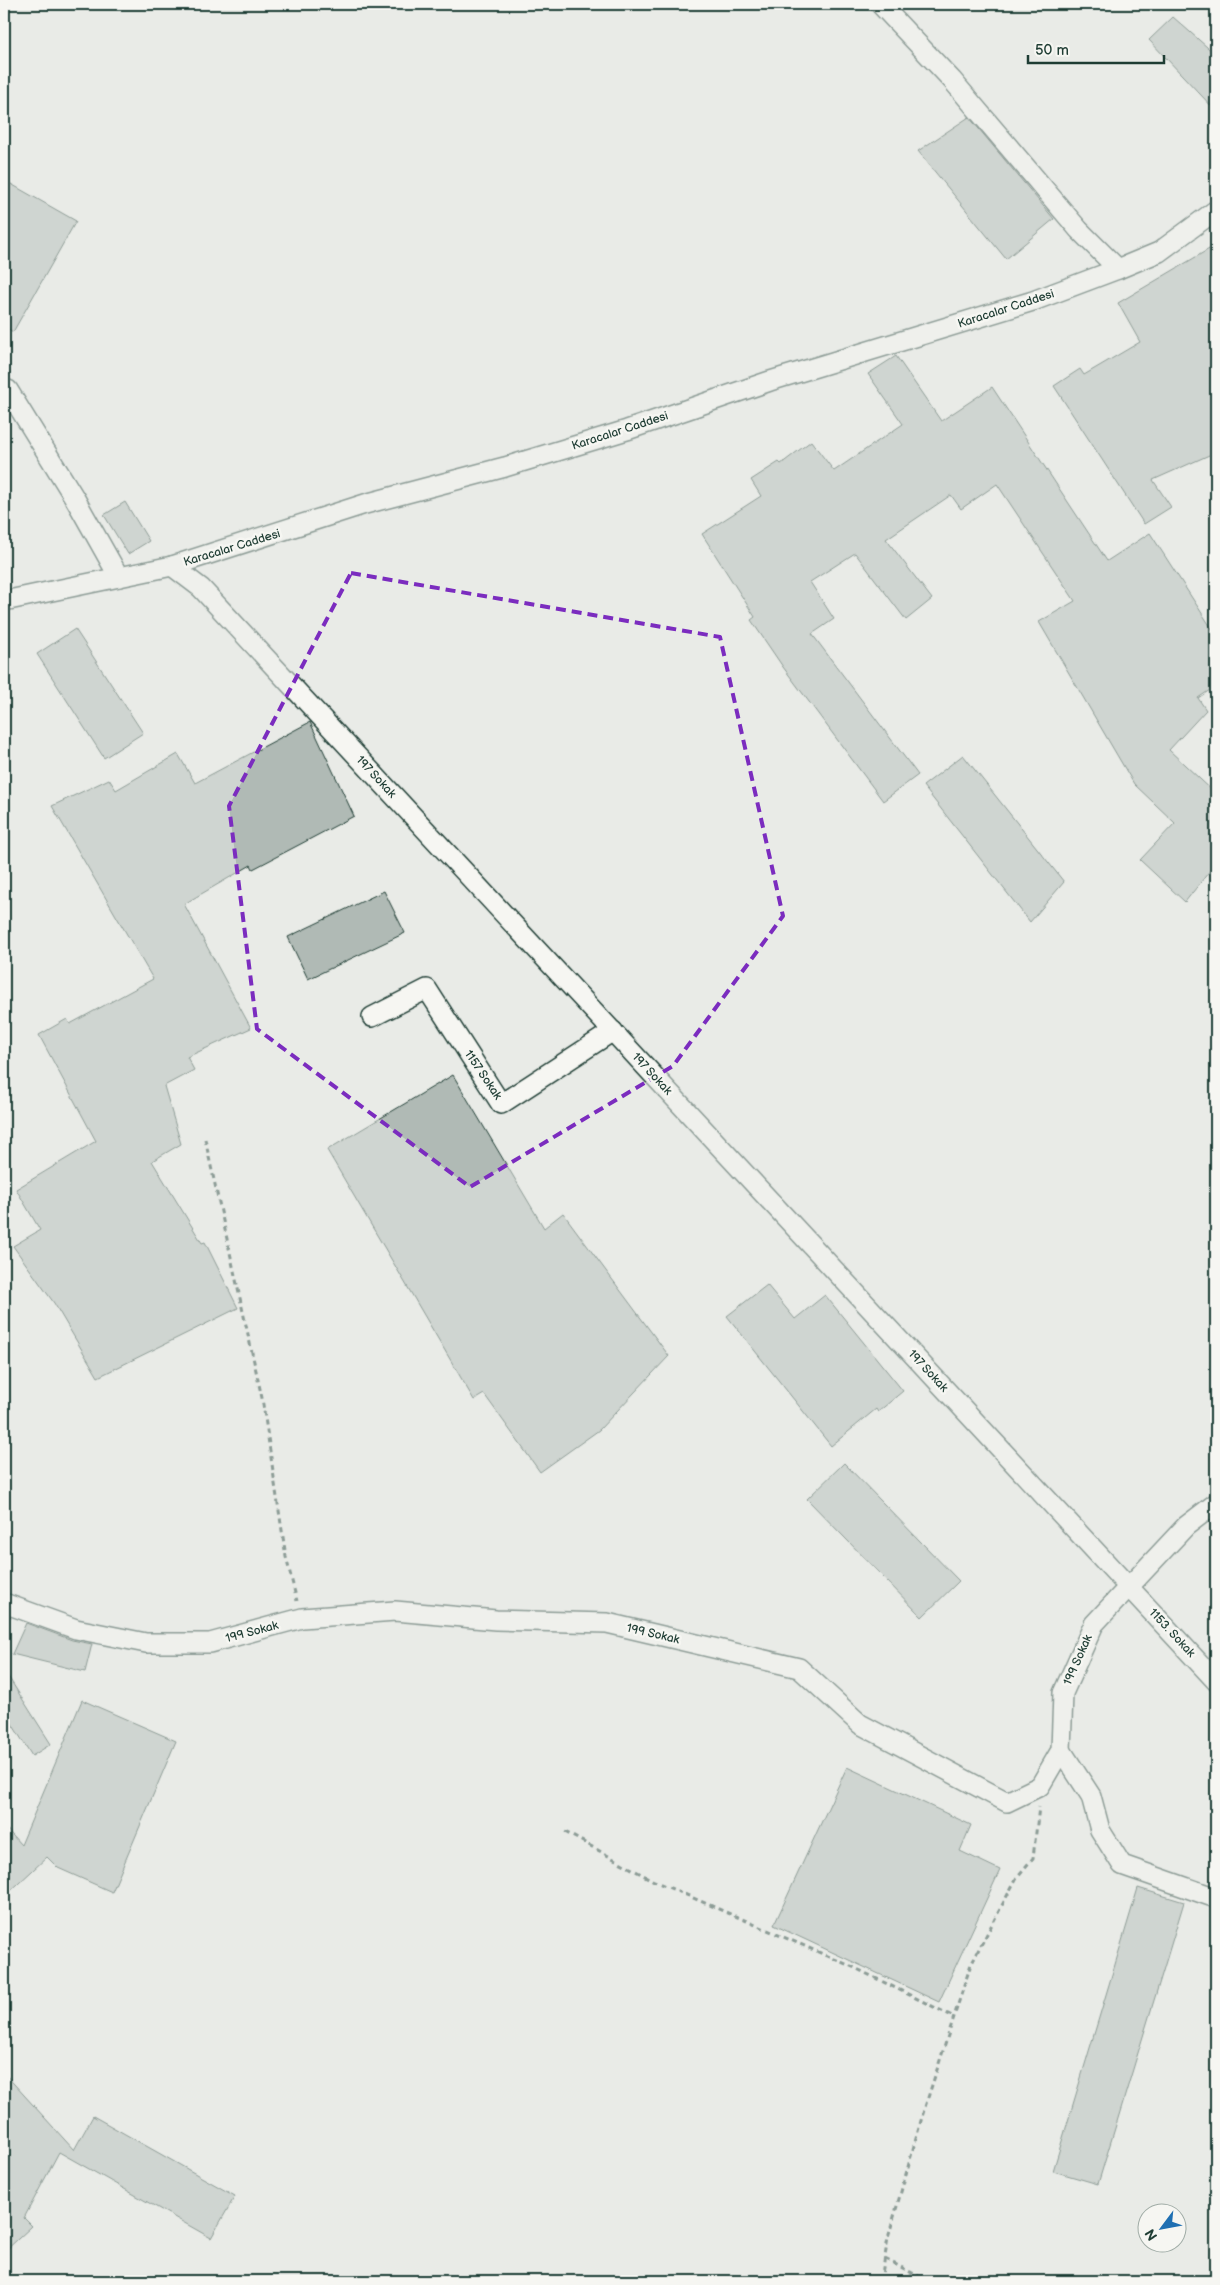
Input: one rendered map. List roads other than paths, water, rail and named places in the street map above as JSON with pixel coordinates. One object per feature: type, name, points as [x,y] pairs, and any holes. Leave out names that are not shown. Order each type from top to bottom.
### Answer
[{"type":"street","points":[[880,4],[952,80],[1079,230],[1118,269]]},
{"type":"street","name":"Karacalar Caddesi","points":[[4,601],[172,566],[365,504],[505,467],[627,430],[770,381],[1033,301],[1159,252],[1216,210]]},
{"type":"street","points":[[8,390],[74,497],[119,577]]},
{"type":"street","name":"197 Sokak","points":[[172,566],[201,588],[1128,1586]]},
{"type":"street","name":"1157 Sokak","points":[[372,1016],[427,989],[501,1104],[613,1031]]},
{"type":"street","name":"199 Sokak","points":[[4,1603],[76,1630],[146,1643],[210,1643],[302,1618],[395,1611],[496,1620],[608,1623],[799,1668],[860,1724],[1007,1802],[1040,1786],[1061,1750],[1063,1692],[1094,1624],[1186,1526],[1216,1503]]},
{"type":"street","name":"1153. Sokak","points":[[1128,1586],[1216,1681]]},
{"type":"street","points":[[1061,1750],[1091,1796],[1100,1830],[1122,1865],[1216,1898]]}]
